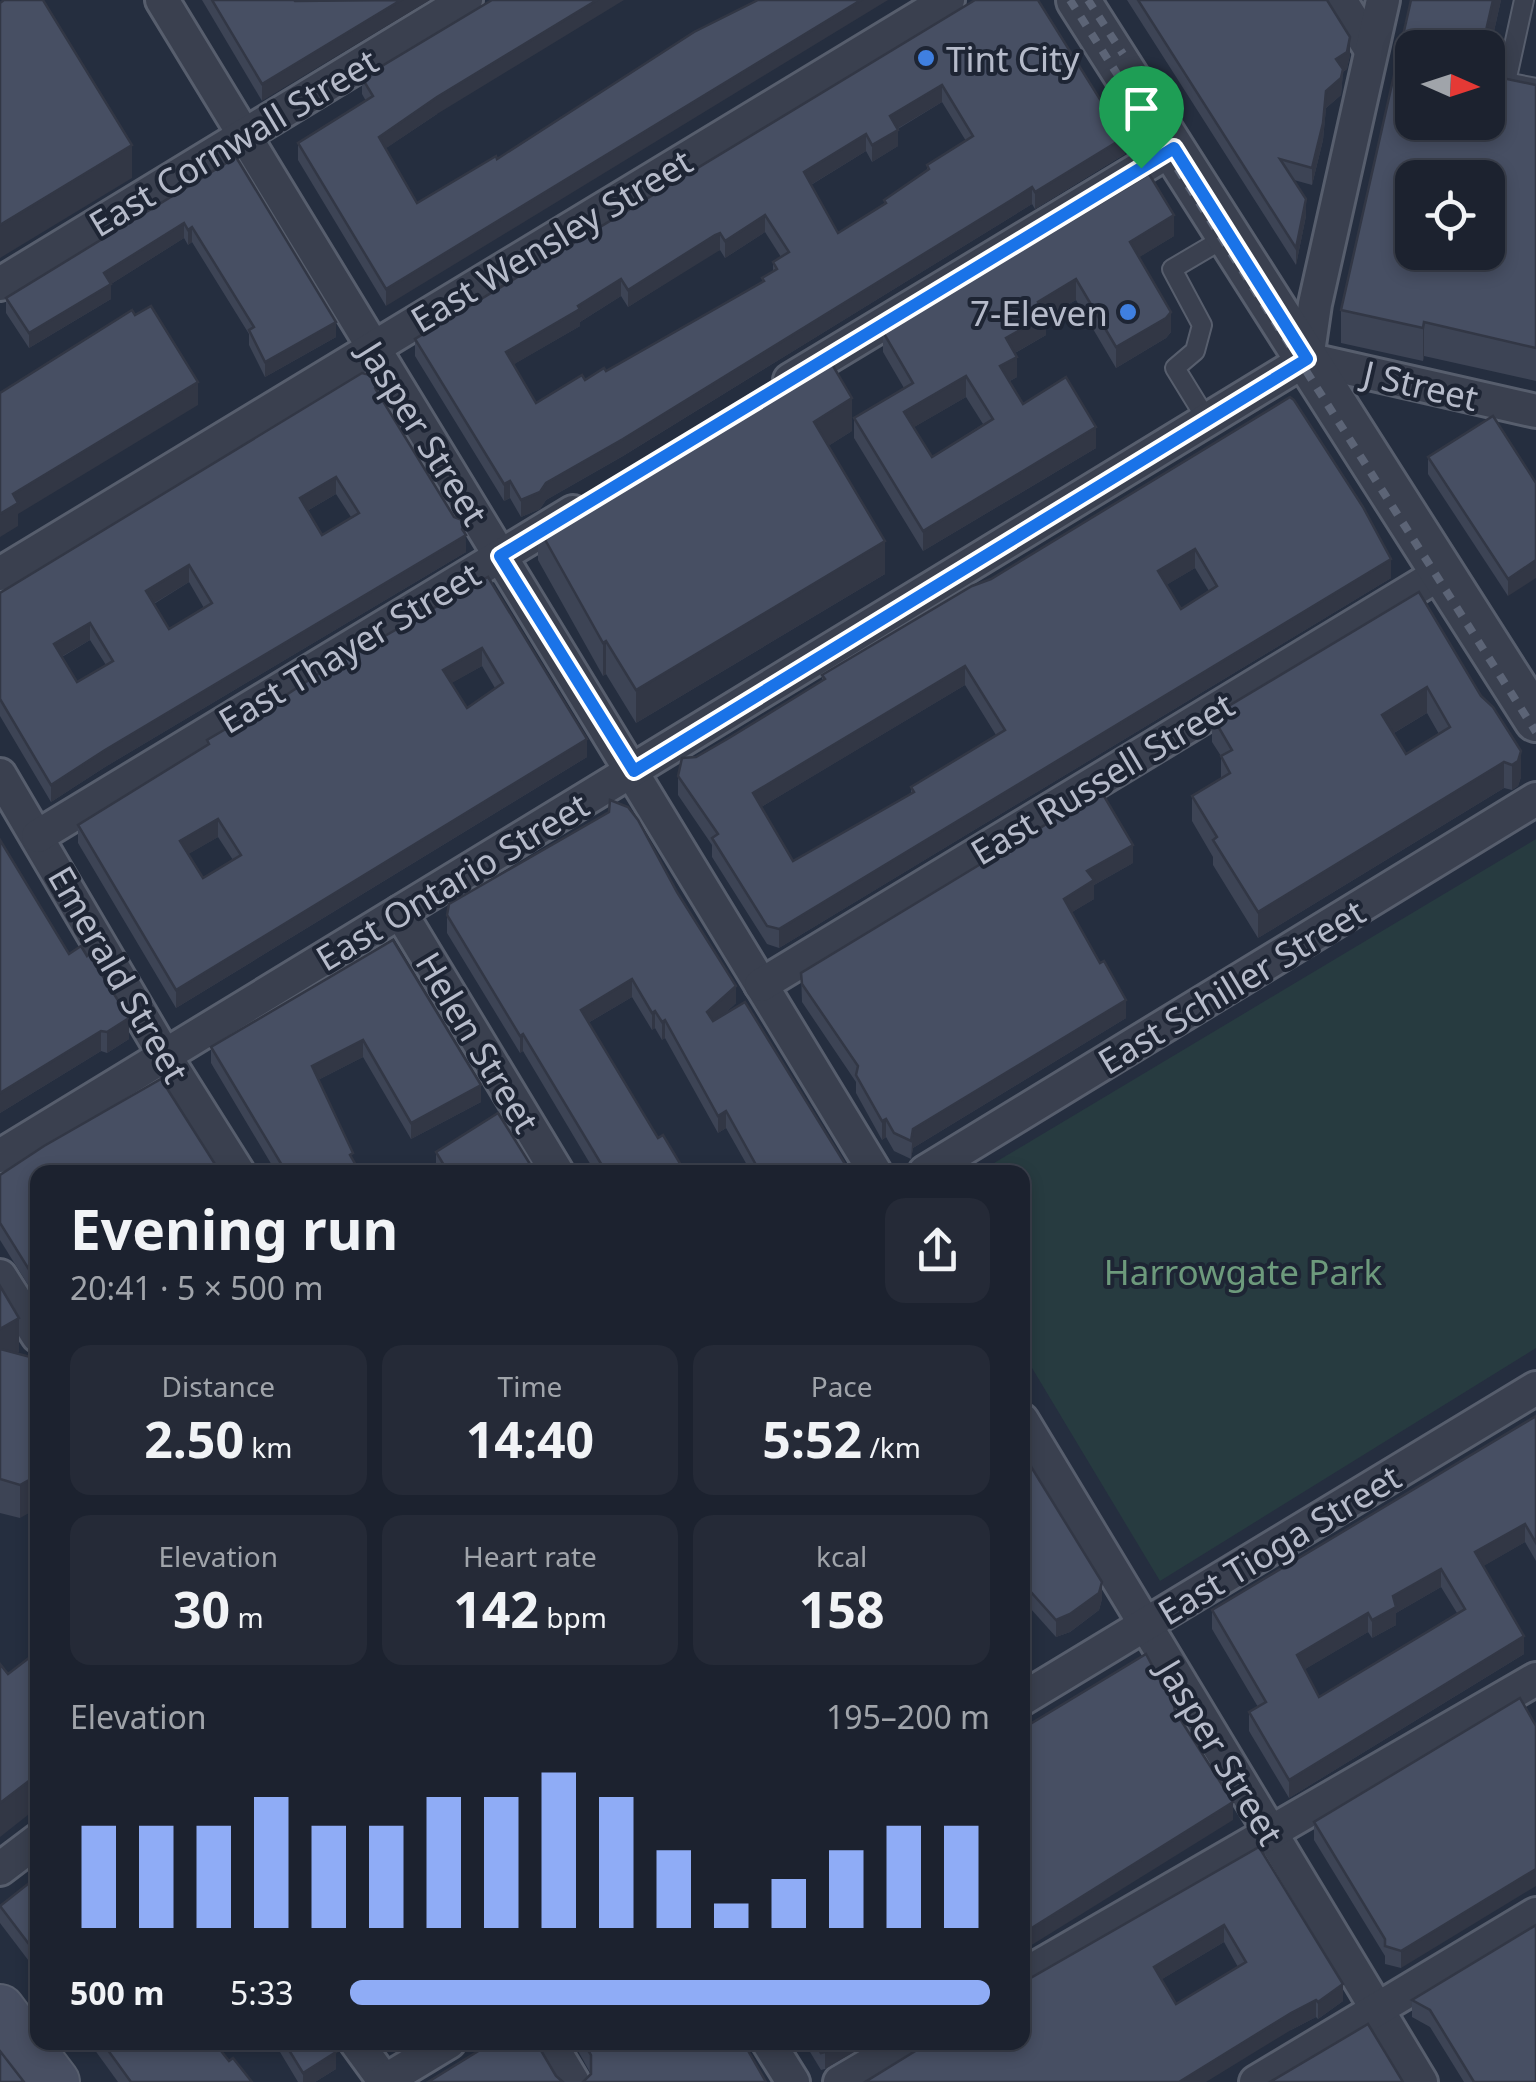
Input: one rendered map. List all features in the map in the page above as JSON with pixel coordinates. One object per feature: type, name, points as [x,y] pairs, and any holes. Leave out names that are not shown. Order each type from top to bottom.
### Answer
[{"type":"main road","points":[[0,2009],[30,2049]]},
{"type":"main road","points":[[31,2050],[55,2082]]},
{"type":"street","name":"Jasper Street","points":[[162,0],[871,1165]]},
{"type":"street","name":"East Cornwall Street","points":[[0,284],[466,0]]},
{"type":"street","name":"East Wensley Street","points":[[0,574],[948,0]]},
{"type":"street","points":[[1078,0],[1536,720]]},
{"type":"street","points":[[1340,0],[1372,50]]},
{"type":"street","points":[[1307,359],[1315,304],[1383,0]]},
{"type":"street","points":[[770,392],[1174,148]]},
{"type":"street","name":"J Street","points":[[1307,359],[1536,411]]},
{"type":"street","name":"East Ontario Street","points":[[0,1156],[1307,359]]},
{"type":"street","name":"East Thayer Street","points":[[38,836],[602,494]]},
{"type":"street","name":"East Russell Street","points":[[761,985],[1444,571]]},
{"type":"street","name":"Emerald Street","points":[[0,775],[234,1165]]},
{"type":"street","name":"East Schiller Street","points":[[936,1165],[1536,799]]},
{"type":"street","name":"Helen Street","points":[[400,912],[553,1165]]},
{"type":"street","points":[[0,1276],[30,1323]]},
{"type":"street","name":"East Tioga Street","points":[[1030,1694],[1536,1388]]},
{"type":"street","name":"Jasper Street","points":[[1030,1433],[1421,2082]]},
{"type":"street","points":[[1030,1971],[1536,1680]]},
{"type":"street","points":[[0,1869],[30,1846]]},
{"type":"street","points":[[1256,2082],[1536,1914]]},
{"type":"street","points":[[362,2050],[384,2082],[435,2050]]},
{"type":"street","points":[[554,2050],[573,2082]]},
{"type":"street","points":[[773,2050],[793,2082]]},
{"type":"street","points":[[840,2082],[894,2050]]},
{"type":"lane","points":[[1524,0],[1506,82],[1536,88]]},
{"type":"lane","points":[[1207,420],[1175,368],[1195,351],[1202,325],[1172,269],[1229,235]]},
{"type":"green space","name":"Harrowgate Park","points":[[1536,839],[1536,1348],[1160,1581],[1030,1365],[1030,1165],[991,1165]]},
{"type":"building","points":[[43,0],[132,145],[0,225],[0,3]]},
{"type":"building","points":[[212,0],[295,1],[401,0],[262,84]]},
{"type":"building","points":[[492,0],[597,0],[437,97],[379,137],[417,203],[496,156],[497,159],[694,32],[758,0],[861,0],[386,289],[298,143],[373,96],[362,78]]},
{"type":"building","points":[[975,0],[1038,0],[1111,117],[1123,121],[1121,130],[1125,137],[1035,192],[1032,187],[546,483],[540,492],[521,500],[510,481],[504,484],[415,339]],"holes":[[[942,85],[973,136],[927,165],[929,169],[884,200],[886,203],[838,233],[804,172],[866,134],[872,145],[898,130],[890,116]],[[765,215],[789,252],[773,262],[777,269],[762,278],[764,281],[606,371],[604,368],[585,380],[582,375],[536,403],[506,352],[580,309],[578,306],[621,279],[628,290],[715,235],[720,233],[725,241]]]},
{"type":"building","points":[[1138,0],[1327,0],[1350,37],[1347,52],[1336,59],[1343,69],[1341,78],[1326,91],[1312,168],[1280,159],[1306,199],[1296,248]]},
{"type":"building","points":[[1411,0],[1493,0],[1486,30],[1404,30]]},
{"type":"building","points":[[1395,71],[1395,140],[1505,140],[1505,79],[1536,85],[1536,348],[1424,322],[1423,328],[1341,310]]},
{"type":"building","points":[[236,157],[336,322],[265,362],[249,330],[254,327],[192,227],[188,230],[184,223],[104,273],[111,284],[29,333],[6,298]]},
{"type":"building","points":[[1149,174],[1174,215],[1130,242],[1171,312],[1116,347],[1076,279],[1038,302],[1046,315],[1006,338],[1017,357],[1000,366],[1023,404],[1066,377],[1096,427],[923,531],[854,418],[913,383],[883,332],[994,262],[1039,240]],"holes":[[[966,376],[993,419],[932,457],[904,412]]]},
{"type":"building","points":[[151,306],[198,382],[13,494],[18,503],[0,514],[0,393],[132,310],[135,315]]},
{"type":"building","points":[[826,354],[852,398],[814,422],[885,541],[636,690],[606,641],[603,643],[538,527]]},
{"type":"building","points":[[362,373],[378,377],[375,388],[454,517],[465,521],[462,529],[466,535],[51,785],[0,699],[0,593]],"holes":[[[336,477],[359,513],[322,535],[300,498]],[[189,565],[212,603],[169,629],[146,591]],[[90,623],[113,661],[77,682],[54,644]]]},
{"type":"building","points":[[1290,397],[1363,507],[1391,559],[779,929],[767,926],[712,838],[718,834],[678,776],[682,758],[696,757],[729,738],[825,679],[822,675],[972,586],[991,579]],"holes":[[[1195,549],[1217,586],[1181,609],[1158,571]],[[965,666],[1005,730],[911,787],[914,792],[793,861],[753,793]]]},
{"type":"building","points":[[1493,416],[1536,483],[1536,560],[1508,579],[1428,457]]},
{"type":"building","points":[[488,577],[587,739],[176,990],[78,825],[209,744],[207,740],[236,723],[239,726],[315,676]],"holes":[[[482,648],[503,683],[467,708],[443,670]],[[218,819],[241,855],[203,878],[180,841]]]},
{"type":"building","points":[[1419,592],[1481,696],[1493,707],[1521,751],[1512,765],[1504,762],[1258,912],[1213,840],[1217,837],[1192,796],[1230,773],[1221,756],[1232,750],[1212,716]],"holes":[[[1427,687],[1450,727],[1406,754],[1382,715]]]},
{"type":"building","points":[[1101,791],[1133,845],[1087,871],[1094,880],[1064,899],[1126,1000],[913,1129],[911,1141],[894,1133],[886,1119],[882,1121],[856,1075],[858,1066],[802,984],[801,973]]},
{"type":"building","points":[[610,800],[628,807],[638,820],[677,892],[736,986],[707,1012],[713,1021],[745,1002],[846,1165],[756,1165],[726,1111],[718,1116],[665,1020],[662,1022],[655,1011],[652,1013],[632,979],[581,1010],[658,1138],[663,1135],[681,1165],[602,1165],[447,915],[449,904],[609,812]]},
{"type":"building","points":[[0,840],[69,954],[81,946],[89,954],[129,1018],[0,1093]]},
{"type":"building","points":[[393,940],[481,1085],[411,1123],[363,1040],[312,1066],[356,1165],[282,1165],[211,1047]]},
{"type":"building","points":[[161,1079],[216,1165],[30,1165],[30,1271],[0,1223],[0,1175]]},
{"type":"building","points":[[498,1113],[531,1165],[444,1165],[436,1152]]},
{"type":"building","points":[[0,1286],[19,1318],[0,1329]]},
{"type":"building","points":[[0,1349],[30,1357],[30,1479],[20,1485],[0,1479]]},
{"type":"building","points":[[1536,1416],[1536,1543],[1525,1524],[1475,1552],[1524,1636],[1289,1780],[1249,1712],[1266,1702],[1212,1610]],"holes":[[[1441,1569],[1465,1609],[1319,1697],[1297,1655],[1368,1613],[1372,1620],[1396,1607],[1393,1596]]]},
{"type":"building","points":[[1030,1465],[1102,1582],[1099,1593],[1056,1620],[1030,1591]]},
{"type":"building","points":[[1146,1654],[1161,1682],[1170,1686],[1175,1711],[1233,1802],[1030,1929],[1030,1724]]},
{"type":"building","points":[[30,1657],[30,1780],[0,1803],[0,1664],[8,1674]]},
{"type":"building","points":[[1520,1698],[1536,1726],[1536,1869],[1401,1951],[1385,1946],[1385,1939],[1314,1822]]},
{"type":"building","points":[[1259,1847],[1343,1984],[1179,2082],[865,2082],[917,2050],[1030,2050],[1030,1978]],"holes":[[[1224,1925],[1246,1962],[1176,2004],[1154,1967]]]},
{"type":"building","points":[[30,1882],[30,1945],[0,1906]]},
{"type":"building","points":[[1536,1925],[1536,2082],[1474,2082],[1430,2010],[1412,2000]]},
{"type":"building","points":[[1368,2024],[1403,2082],[1270,2082]]},
{"type":"building","points":[[108,2050],[220,2050],[229,2061],[233,2058],[252,2082],[131,2082]]},
{"type":"building","points":[[289,2050],[335,2050],[336,2052],[303,2073]]},
{"type":"building","points":[[480,2050],[541,2050],[563,2082],[428,2082]]},
{"type":"building","points":[[588,2050],[748,2050],[766,2082],[583,2082],[591,2074]]},
{"type":"building","points":[[0,2051],[24,2082],[0,2082]]},
{"type":"railway","points":[[1070,0],[1536,732]]},
{"type":"railway","points":[[1088,0],[1123,54]]},
{"type":"place","name":"Tint City","points":[[926,58]]},
{"type":"place","name":"7-Eleven","points":[[1128,312]]},
{"type":"route","points":[[1174,148],[1307,359],[634,771],[500,556],[1141,168],[1174,148]]}]
